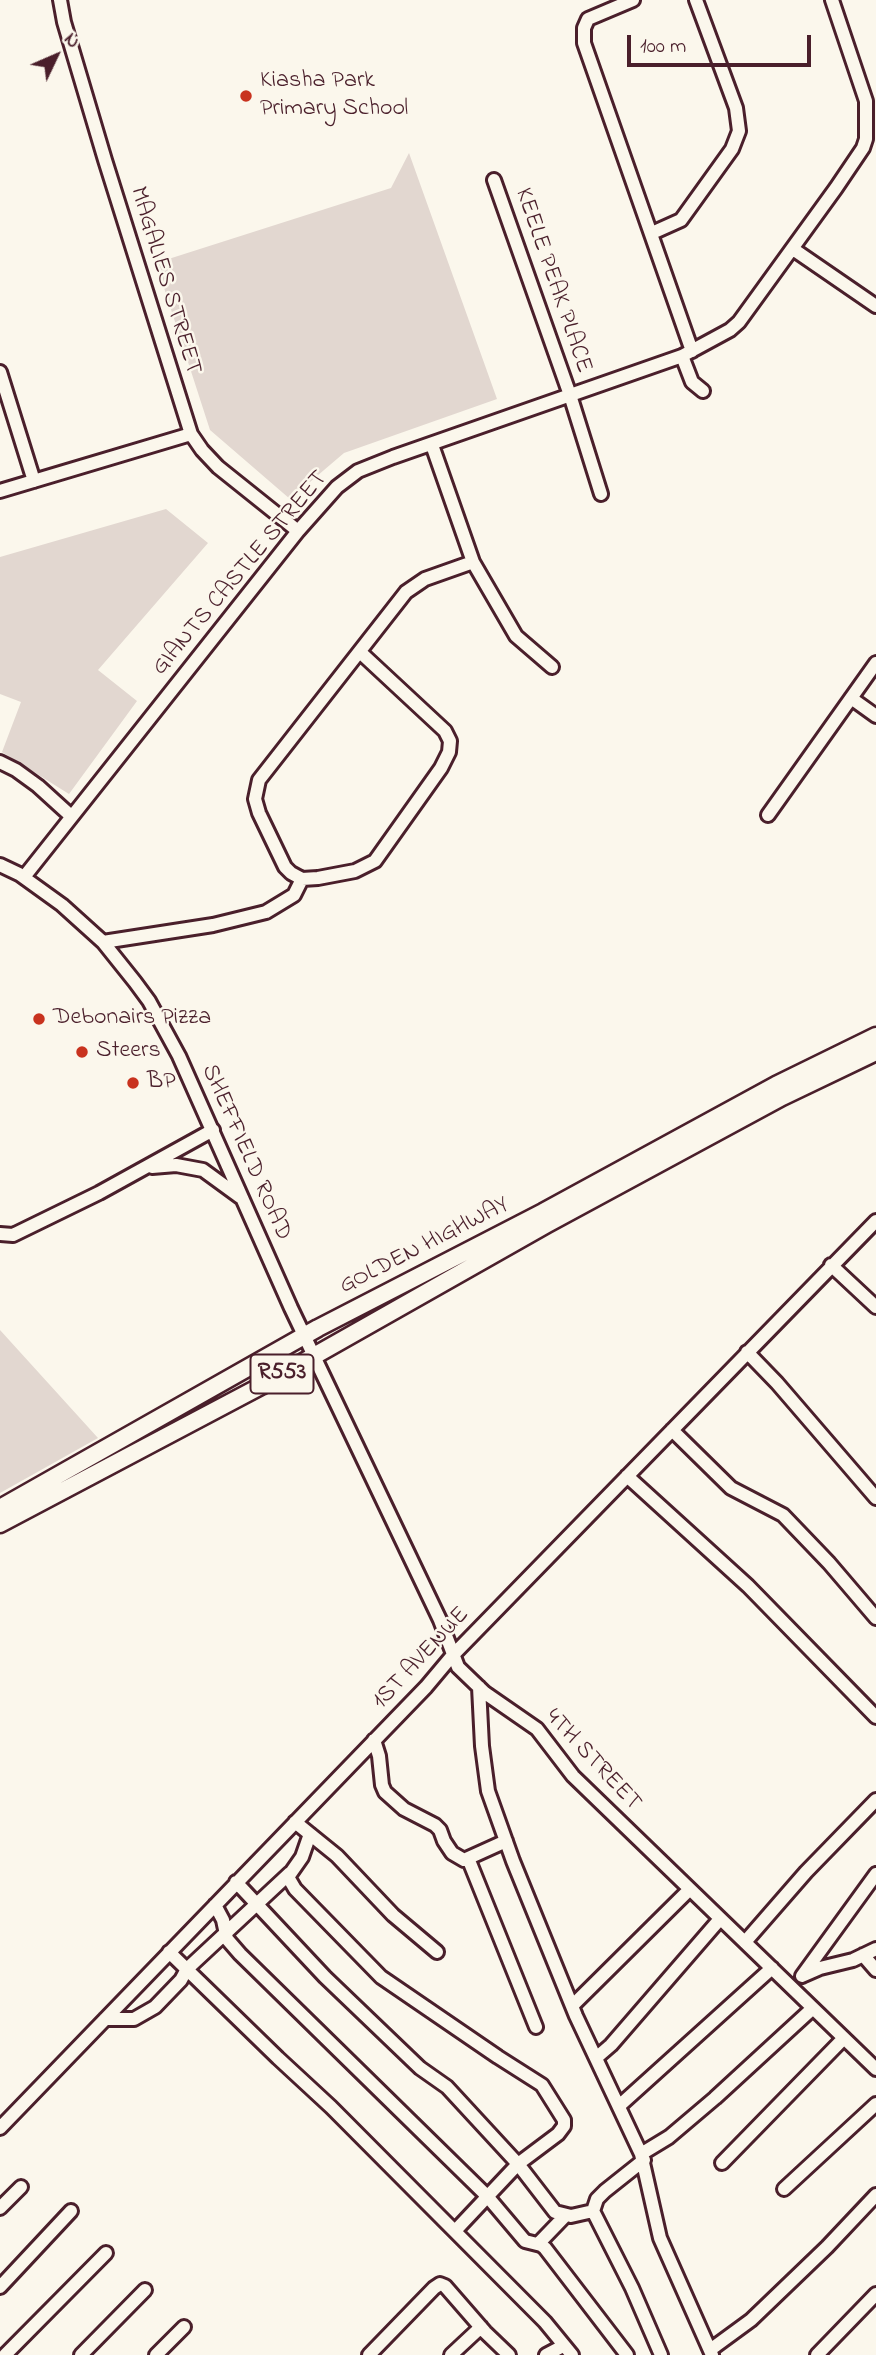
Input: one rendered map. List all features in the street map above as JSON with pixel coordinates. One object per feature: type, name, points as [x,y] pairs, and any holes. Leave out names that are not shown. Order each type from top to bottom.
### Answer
[{"type":"main road","name":"GOLDEN HIGHWAY","points":[[0,1508],[304,1336],[544,1212],[776,1085],[876,1035]]},
{"type":"main road","name":"GOLDEN HIGHWAY","points":[[0,1524],[314,1356],[547,1224],[782,1097],[876,1052]]},
{"type":"street","name":"MAGALIES STREET","points":[[60,0],[64,22],[109,174],[191,434],[218,467],[298,531]]},
{"type":"street","points":[[633,0],[588,19],[584,28],[584,43],[652,233],[687,354],[692,382],[703,391]]},
{"type":"street","points":[[652,233],[681,220],[732,149],[738,131],[736,108],[696,0]]},
{"type":"street","name":"GIANTS CASTLE STREET","points":[[23,877],[298,531],[337,487],[358,471],[687,354],[739,323],[856,158],[866,139],[866,101],[832,0]]},
{"type":"street","name":"KEELE PEAK PLACE","points":[[494,180],[570,395],[601,494]]},
{"type":"street","points":[[793,249],[876,306]]},
{"type":"street","points":[[0,372],[34,481]]},
{"type":"street","points":[[0,491],[191,434]]},
{"type":"street","points":[[432,445],[473,562],[516,636],[552,667]]},
{"type":"street","points":[[360,652],[445,731],[450,741],[449,752],[444,763],[374,861],[355,871],[302,879],[285,867],[255,799],[256,790],[267,768],[406,592],[425,579],[473,562]]},
{"type":"street","points":[[768,815],[876,663]]},
{"type":"street","points":[[851,698],[876,716]]},
{"type":"street","points":[[0,762],[38,786],[71,816]]},
{"type":"street","name":"SHEFFIELD ROAD","points":[[0,865],[23,877],[62,905],[103,942],[149,1001],[179,1056],[314,1356]]},
{"type":"street","points":[[103,942],[213,925],[265,912],[294,895],[302,879]]},
{"type":"street","points":[[0,1234],[13,1235],[213,1130]]},
{"type":"street","points":[[142,1169],[176,1165],[203,1170],[243,1199]]},
{"type":"street","name":"1ST AVENUE","points":[[0,2128],[452,1656],[876,1221]]},
{"type":"street","points":[[831,1265],[876,1307]]},
{"type":"street","points":[[747,1352],[876,1498]]},
{"type":"street","name":"4TH STREET","points":[[314,1356],[440,1620],[457,1667],[479,1688],[537,1729],[573,1776],[876,2069]]},
{"type":"street","points":[[672,1430],[731,1488],[783,1515],[876,1618]]},
{"type":"street","points":[[627,1476],[748,1586],[876,1717]]},
{"type":"street","points":[[479,1688],[488,1791],[572,2006],[642,2157],[660,2238],[711,2353],[751,2320],[875,2197]]},
{"type":"street","points":[[374,1740],[379,1756],[382,1785],[393,1801],[435,1825],[452,1853],[459,1858],[468,1858],[506,1841]]},
{"type":"street","points":[[745,1942],[806,1872],[876,1800]]},
{"type":"street","points":[[295,1822],[337,1856],[393,1915],[437,1952]]},
{"type":"street","points":[[105,2019],[134,2019],[170,1992],[187,1969],[290,1873],[302,1857],[310,1835]]},
{"type":"street","points":[[468,1858],[536,2027]]},
{"type":"street","points":[[290,1873],[289,1881],[295,1889],[381,1977],[542,2085],[564,2120],[564,2126],[558,2134],[518,2164],[455,2231]]},
{"type":"street","points":[[802,1976],[876,1874]]},
{"type":"street","points":[[236,1882],[325,1977],[426,2072],[447,2087],[518,2164],[555,2212],[565,2216],[593,2211]]},
{"type":"street","points":[[572,2006],[689,1890]]},
{"type":"street","points":[[215,1905],[223,1920],[227,1940],[268,1984],[324,2035],[487,2196],[524,2241],[545,2248],[627,2355]]},
{"type":"street","points":[[596,2058],[611,2045],[720,1919]]},
{"type":"street","points":[[787,1982],[876,1949]]},
{"type":"street","points":[[169,1952],[331,2106],[545,2322],[568,2350],[546,2355]]},
{"type":"street","points":[[863,1955],[876,1970]]},
{"type":"street","points":[[619,2106],[772,1968]]},
{"type":"street","points":[[660,2355],[632,2288],[593,2211],[597,2199],[642,2157],[715,2098],[813,2008]]},
{"type":"street","points":[[722,2162],[844,2038]]},
{"type":"street","points":[[784,2189],[876,2104]]},
{"type":"street","points":[[0,2208],[21,2187]]},
{"type":"street","points":[[0,2287],[71,2211]]},
{"type":"street","points":[[538,2244],[565,2216]]},
{"type":"street","points":[[5,2355],[106,2253]]},
{"type":"street","points":[[369,2355],[438,2285],[445,2286],[509,2355]]},
{"type":"street","points":[[81,2355],[145,2290]]},
{"type":"street","points":[[817,2355],[876,2294]]},
{"type":"street","points":[[156,2355],[184,2327]]},
{"type":"street","points":[[451,2355],[481,2327]]},
{"type":"shaded area","points":[[409,153],[497,399],[344,453],[290,499],[210,430],[156,263],[391,188]]},
{"type":"shaded area","points":[[166,509],[208,543],[98,670],[137,701],[69,794],[2,752],[21,702],[0,694],[0,557]]},
{"type":"shaded area","points":[[0,1330],[98,1438],[0,1493]]},
{"type":"place","name":"Kiasha Park Primary School","points":[[246,96]]},
{"type":"place","name":"Debonairs Pizza","points":[[39,1019]]},
{"type":"place","name":"Steers","points":[[82,1052]]},
{"type":"place","name":"BP","points":[[133,1083]]}]
